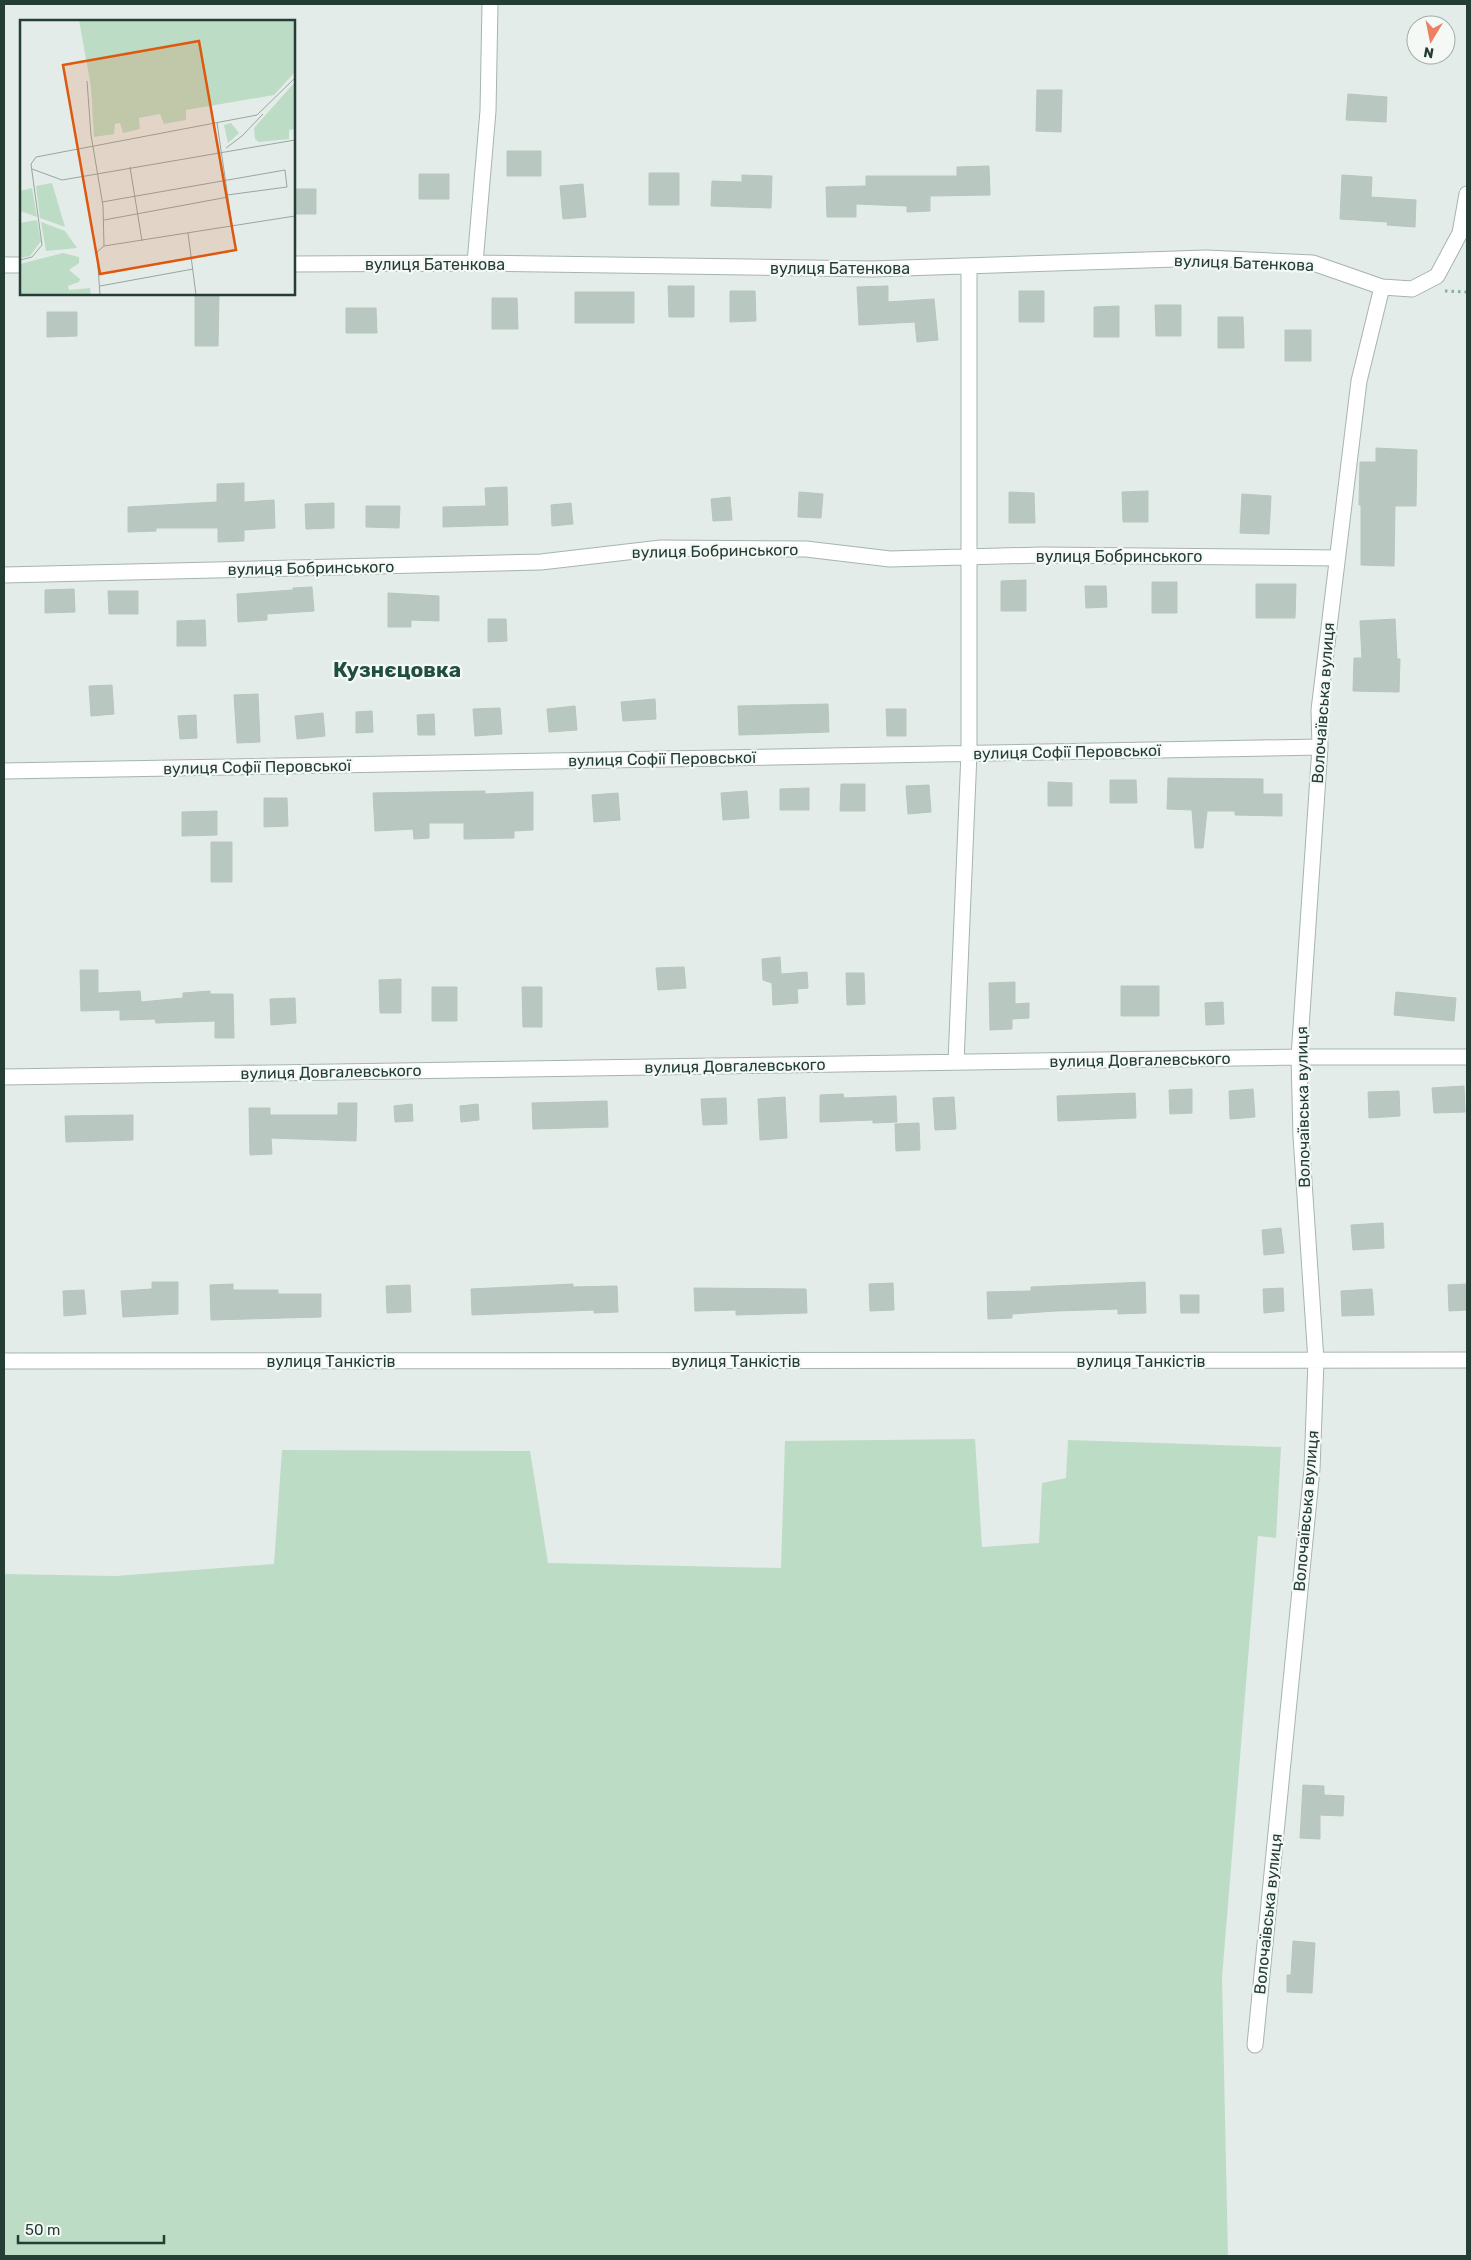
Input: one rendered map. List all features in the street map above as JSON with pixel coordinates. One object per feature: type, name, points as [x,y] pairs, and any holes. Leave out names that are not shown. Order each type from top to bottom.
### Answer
[{"type":"street","points":[[475,263],[488,111],[490,4]]},
{"type":"street","points":[[1382,287],[1412,289],[1437,276],[1460,232],[1467,194]]},
{"type":"street","name":"вулиця Батенкова","points":[[295,264],[475,263],[872,269],[1206,258],[1313,263],[1382,287]]},
{"type":"street","points":[[4,265],[20,265]]},
{"type":"street","points":[[956,1062],[969,753],[969,266]]},
{"type":"street","name":"Волочаївська вулиця","points":[[1255,2045],[1312,1469],[1316,1361],[1301,1136],[1298,1057],[1320,747],[1320,710],[1336,558],[1359,381],[1382,287]]},
{"type":"street","name":"вулиця Бобринського","points":[[4,575],[541,562],[662,548],[806,549],[890,559],[1051,555],[1336,558]]},
{"type":"street","name":"вулиця Софії Перовської","points":[[4,771],[1320,747]]},
{"type":"street","name":"вулиця Довгалевського","points":[[4,1077],[1298,1057],[1467,1057]]},
{"type":"street","name":"вулиця Танкістів","points":[[4,1361],[1467,1360]]},
{"type":"green space","points":[[975,1439],[982,1547],[1039,1543],[1042,1483],[1066,1478],[1068,1440],[1281,1447],[1276,1538],[1258,1536],[1222,1978],[1228,2256],[4,2256],[4,1574],[116,1576],[274,1564],[282,1450],[530,1451],[548,1563],[781,1568],[785,1441]]},
{"type":"building","points":[[1037,90],[1062,90],[1061,132],[1036,131]]},
{"type":"building","points":[[1348,94],[1387,97],[1386,122],[1346,120]]},
{"type":"building","points":[[507,151],[541,151],[541,176],[507,176]]},
{"type":"building","points":[[989,166],[990,195],[930,196],[930,211],[907,212],[907,206],[856,204],[856,217],[827,217],[826,187],[866,186],[866,176],[957,176],[957,167]]},
{"type":"building","points":[[649,173],[679,173],[679,205],[649,205]]},
{"type":"building","points":[[419,174],[449,174],[449,199],[419,199]]},
{"type":"building","points":[[742,175],[772,176],[771,208],[711,206],[712,181],[742,182]]},
{"type":"building","points":[[1342,175],[1372,177],[1371,197],[1416,200],[1415,227],[1387,225],[1388,222],[1340,219]]},
{"type":"building","points":[[583,184],[586,217],[563,219],[560,186]]},
{"type":"building","points":[[295,189],[316,189],[316,214],[295,214]]},
{"type":"building","points":[[668,286],[694,286],[694,317],[669,317]]},
{"type":"building","points":[[888,286],[888,302],[934,299],[938,340],[917,342],[915,322],[859,325],[857,287]]},
{"type":"building","points":[[730,291],[755,291],[756,321],[730,322]]},
{"type":"building","points":[[1019,291],[1044,291],[1044,322],[1019,322]]},
{"type":"building","points":[[575,292],[634,292],[634,323],[575,323]]},
{"type":"building","points":[[195,295],[219,295],[218,346],[195,346]]},
{"type":"building","points":[[492,298],[517,298],[518,329],[492,329]]},
{"type":"building","points":[[1155,305],[1181,305],[1181,336],[1156,336]]},
{"type":"building","points":[[1119,306],[1119,337],[1094,337],[1094,307]]},
{"type":"building","points":[[346,308],[376,308],[377,333],[346,333]]},
{"type":"building","points":[[47,312],[77,312],[77,336],[47,337]]},
{"type":"building","points":[[1218,317],[1243,317],[1244,348],[1218,348]]},
{"type":"building","points":[[1285,330],[1311,330],[1311,361],[1285,361]]},
{"type":"building","points":[[1376,448],[1417,450],[1416,506],[1395,506],[1394,566],[1361,565],[1360,462],[1376,462]]},
{"type":"building","points":[[244,483],[244,502],[274,500],[275,528],[244,530],[244,541],[218,542],[218,528],[156,528],[156,531],[128,532],[128,507],[217,502],[217,484]]},
{"type":"building","points":[[507,487],[508,525],[443,527],[443,507],[486,506],[485,488]]},
{"type":"building","points":[[1148,491],[1148,522],[1123,522],[1122,492]]},
{"type":"building","points":[[799,492],[823,494],[821,518],[798,517]]},
{"type":"building","points":[[1009,492],[1034,493],[1035,523],[1009,523]]},
{"type":"building","points":[[1242,494],[1271,496],[1269,534],[1240,533]]},
{"type":"building","points":[[730,497],[732,520],[713,521],[711,499]]},
{"type":"building","points":[[334,503],[334,528],[306,529],[305,504]]},
{"type":"building","points":[[571,503],[573,524],[552,526],[551,505]]},
{"type":"building","points":[[366,506],[400,506],[399,528],[366,527]]},
{"type":"building","points":[[1026,580],[1026,611],[1001,611],[1001,581]]},
{"type":"building","points":[[1152,582],[1177,582],[1177,613],[1152,613]]},
{"type":"building","points":[[1256,584],[1296,584],[1295,618],[1256,618]]},
{"type":"building","points":[[1085,586],[1106,586],[1107,607],[1086,608]]},
{"type":"building","points":[[312,587],[314,611],[267,614],[267,620],[238,622],[237,594]]},
{"type":"building","points":[[74,589],[75,612],[45,613],[45,590]]},
{"type":"building","points":[[108,591],[138,591],[138,614],[109,614]]},
{"type":"building","points":[[388,593],[439,596],[439,621],[411,620],[411,627],[388,627]]},
{"type":"building","points":[[488,619],[506,619],[507,641],[488,642]]},
{"type":"building","points":[[1395,619],[1397,659],[1400,659],[1399,692],[1353,691],[1354,658],[1362,658],[1360,621]]},
{"type":"building","points":[[205,620],[206,646],[177,646],[177,621]]},
{"type":"building","points":[[112,685],[114,714],[91,716],[89,686]]},
{"type":"building","points":[[258,694],[260,742],[237,743],[234,695]]},
{"type":"building","points":[[655,699],[656,719],[623,721],[621,702]]},
{"type":"building","points":[[828,704],[829,732],[739,735],[738,706]]},
{"type":"building","points":[[575,706],[577,730],[549,732],[547,709]]},
{"type":"building","points":[[500,708],[502,734],[475,736],[473,709]]},
{"type":"building","points":[[886,709],[906,709],[906,736],[887,736]]},
{"type":"building","points":[[372,711],[373,732],[356,733],[356,712]]},
{"type":"building","points":[[323,713],[325,736],[297,739],[295,716]]},
{"type":"building","points":[[434,714],[435,735],[418,735],[417,715]]},
{"type":"building","points":[[196,715],[197,738],[180,739],[178,716]]},
{"type":"building","points":[[1168,778],[1263,779],[1263,794],[1282,794],[1282,816],[1235,815],[1235,811],[1207,811],[1203,848],[1195,848],[1192,810],[1167,809]]},
{"type":"building","points":[[1110,780],[1136,780],[1137,803],[1110,803]]},
{"type":"building","points":[[1048,782],[1072,783],[1072,806],[1048,806]]},
{"type":"building","points":[[841,784],[865,784],[865,811],[840,811]]},
{"type":"building","points":[[929,785],[931,812],[908,814],[906,786]]},
{"type":"building","points":[[809,788],[809,810],[780,810],[780,789]]},
{"type":"building","points":[[485,791],[485,794],[533,792],[533,830],[514,831],[514,838],[464,839],[464,823],[429,823],[429,838],[414,839],[413,829],[375,831],[373,793]]},
{"type":"building","points":[[747,791],[749,818],[723,820],[721,793]]},
{"type":"building","points":[[618,793],[620,820],[594,822],[592,795]]},
{"type":"building","points":[[264,798],[287,798],[288,826],[264,827]]},
{"type":"building","points":[[217,811],[217,835],[182,836],[182,812]]},
{"type":"building","points":[[211,842],[232,842],[232,882],[211,882]]},
{"type":"building","points":[[780,957],[781,974],[807,972],[808,988],[797,989],[798,1003],[773,1005],[772,983],[763,980],[762,959]]},
{"type":"building","points":[[684,967],[686,988],[658,990],[656,968]]},
{"type":"building","points":[[80,970],[98,970],[98,993],[140,991],[141,1002],[183,998],[183,993],[210,991],[210,994],[233,994],[234,1038],[215,1038],[215,1021],[156,1023],[155,1019],[120,1020],[120,1010],[81,1011]]},
{"type":"building","points":[[846,973],[864,973],[865,1004],[847,1005]]},
{"type":"building","points":[[401,979],[401,1013],[380,1013],[379,980]]},
{"type":"building","points":[[1015,982],[1015,1004],[1029,1003],[1029,1018],[1012,1019],[1012,1029],[990,1030],[989,983]]},
{"type":"building","points":[[1121,986],[1159,986],[1159,1016],[1121,1016]]},
{"type":"building","points":[[432,987],[457,987],[457,1021],[432,1021]]},
{"type":"building","points":[[522,987],[542,987],[542,1027],[523,1027]]},
{"type":"building","points":[[1396,992],[1456,998],[1454,1021],[1394,1015]]},
{"type":"building","points":[[295,998],[296,1023],[271,1025],[270,999]]},
{"type":"building","points":[[1223,1002],[1224,1024],[1206,1025],[1205,1003]]},
{"type":"building","points":[[1464,1086],[1465,1112],[1434,1113],[1432,1088]]},
{"type":"building","points":[[1192,1089],[1192,1113],[1170,1114],[1169,1090]]},
{"type":"building","points":[[1253,1089],[1255,1117],[1230,1119],[1229,1091]]},
{"type":"building","points":[[1399,1091],[1400,1116],[1369,1118],[1368,1092]]},
{"type":"building","points":[[1135,1093],[1136,1118],[1058,1121],[1057,1096]]},
{"type":"building","points":[[843,1094],[844,1098],[896,1096],[897,1122],[873,1123],[873,1120],[820,1122],[820,1095]]},
{"type":"building","points":[[785,1097],[787,1138],[760,1140],[758,1099]]},
{"type":"building","points":[[954,1097],[956,1129],[935,1130],[933,1098]]},
{"type":"building","points":[[726,1098],[727,1124],[703,1125],[701,1099]]},
{"type":"building","points":[[607,1101],[608,1127],[533,1129],[532,1103]]},
{"type":"building","points":[[338,1103],[357,1103],[356,1141],[271,1138],[272,1154],[250,1155],[249,1108],[270,1108],[270,1115],[338,1115]]},
{"type":"building","points":[[412,1104],[413,1121],[395,1122],[394,1106]]},
{"type":"building","points":[[478,1104],[479,1120],[461,1122],[460,1106]]},
{"type":"building","points":[[133,1115],[133,1140],[66,1142],[65,1116]]},
{"type":"building","points":[[919,1123],[920,1150],[896,1151],[895,1124]]},
{"type":"building","points":[[1383,1223],[1384,1248],[1353,1250],[1351,1225]]},
{"type":"building","points":[[1281,1228],[1284,1253],[1264,1255],[1262,1230]]},
{"type":"building","points":[[152,1282],[178,1282],[178,1314],[123,1317],[121,1291],[152,1289]]},
{"type":"building","points":[[1145,1282],[1146,1313],[1118,1314],[1118,1309],[1056,1311],[1012,1314],[1012,1318],[988,1319],[987,1292],[1031,1291],[1031,1287]]},
{"type":"building","points":[[893,1283],[894,1310],[870,1311],[869,1284]]},
{"type":"building","points":[[233,1284],[233,1290],[278,1290],[278,1294],[321,1294],[321,1317],[211,1320],[210,1285]]},
{"type":"building","points":[[573,1284],[573,1287],[617,1286],[618,1312],[594,1313],[594,1310],[472,1315],[471,1289]]},
{"type":"building","points":[[1467,1284],[1467,1310],[1449,1311],[1448,1285]]},
{"type":"building","points":[[410,1285],[411,1312],[387,1313],[386,1286]]},
{"type":"building","points":[[694,1288],[806,1289],[807,1313],[736,1315],[736,1310],[695,1311]]},
{"type":"building","points":[[1283,1288],[1284,1311],[1264,1313],[1263,1289]]},
{"type":"building","points":[[1372,1289],[1374,1315],[1342,1316],[1341,1291]]},
{"type":"building","points":[[84,1290],[86,1314],[64,1316],[63,1291]]},
{"type":"building","points":[[1180,1295],[1199,1295],[1199,1313],[1181,1313]]},
{"type":"building","points":[[1303,1785],[1324,1786],[1324,1795],[1344,1796],[1343,1816],[1320,1815],[1320,1839],[1300,1838]]},
{"type":"building","points":[[1293,1941],[1315,1943],[1312,1993],[1287,1992],[1287,1975],[1291,1975]]},
{"type":"district","name":"Кузнєцовка","points":[[397,669]]}]
